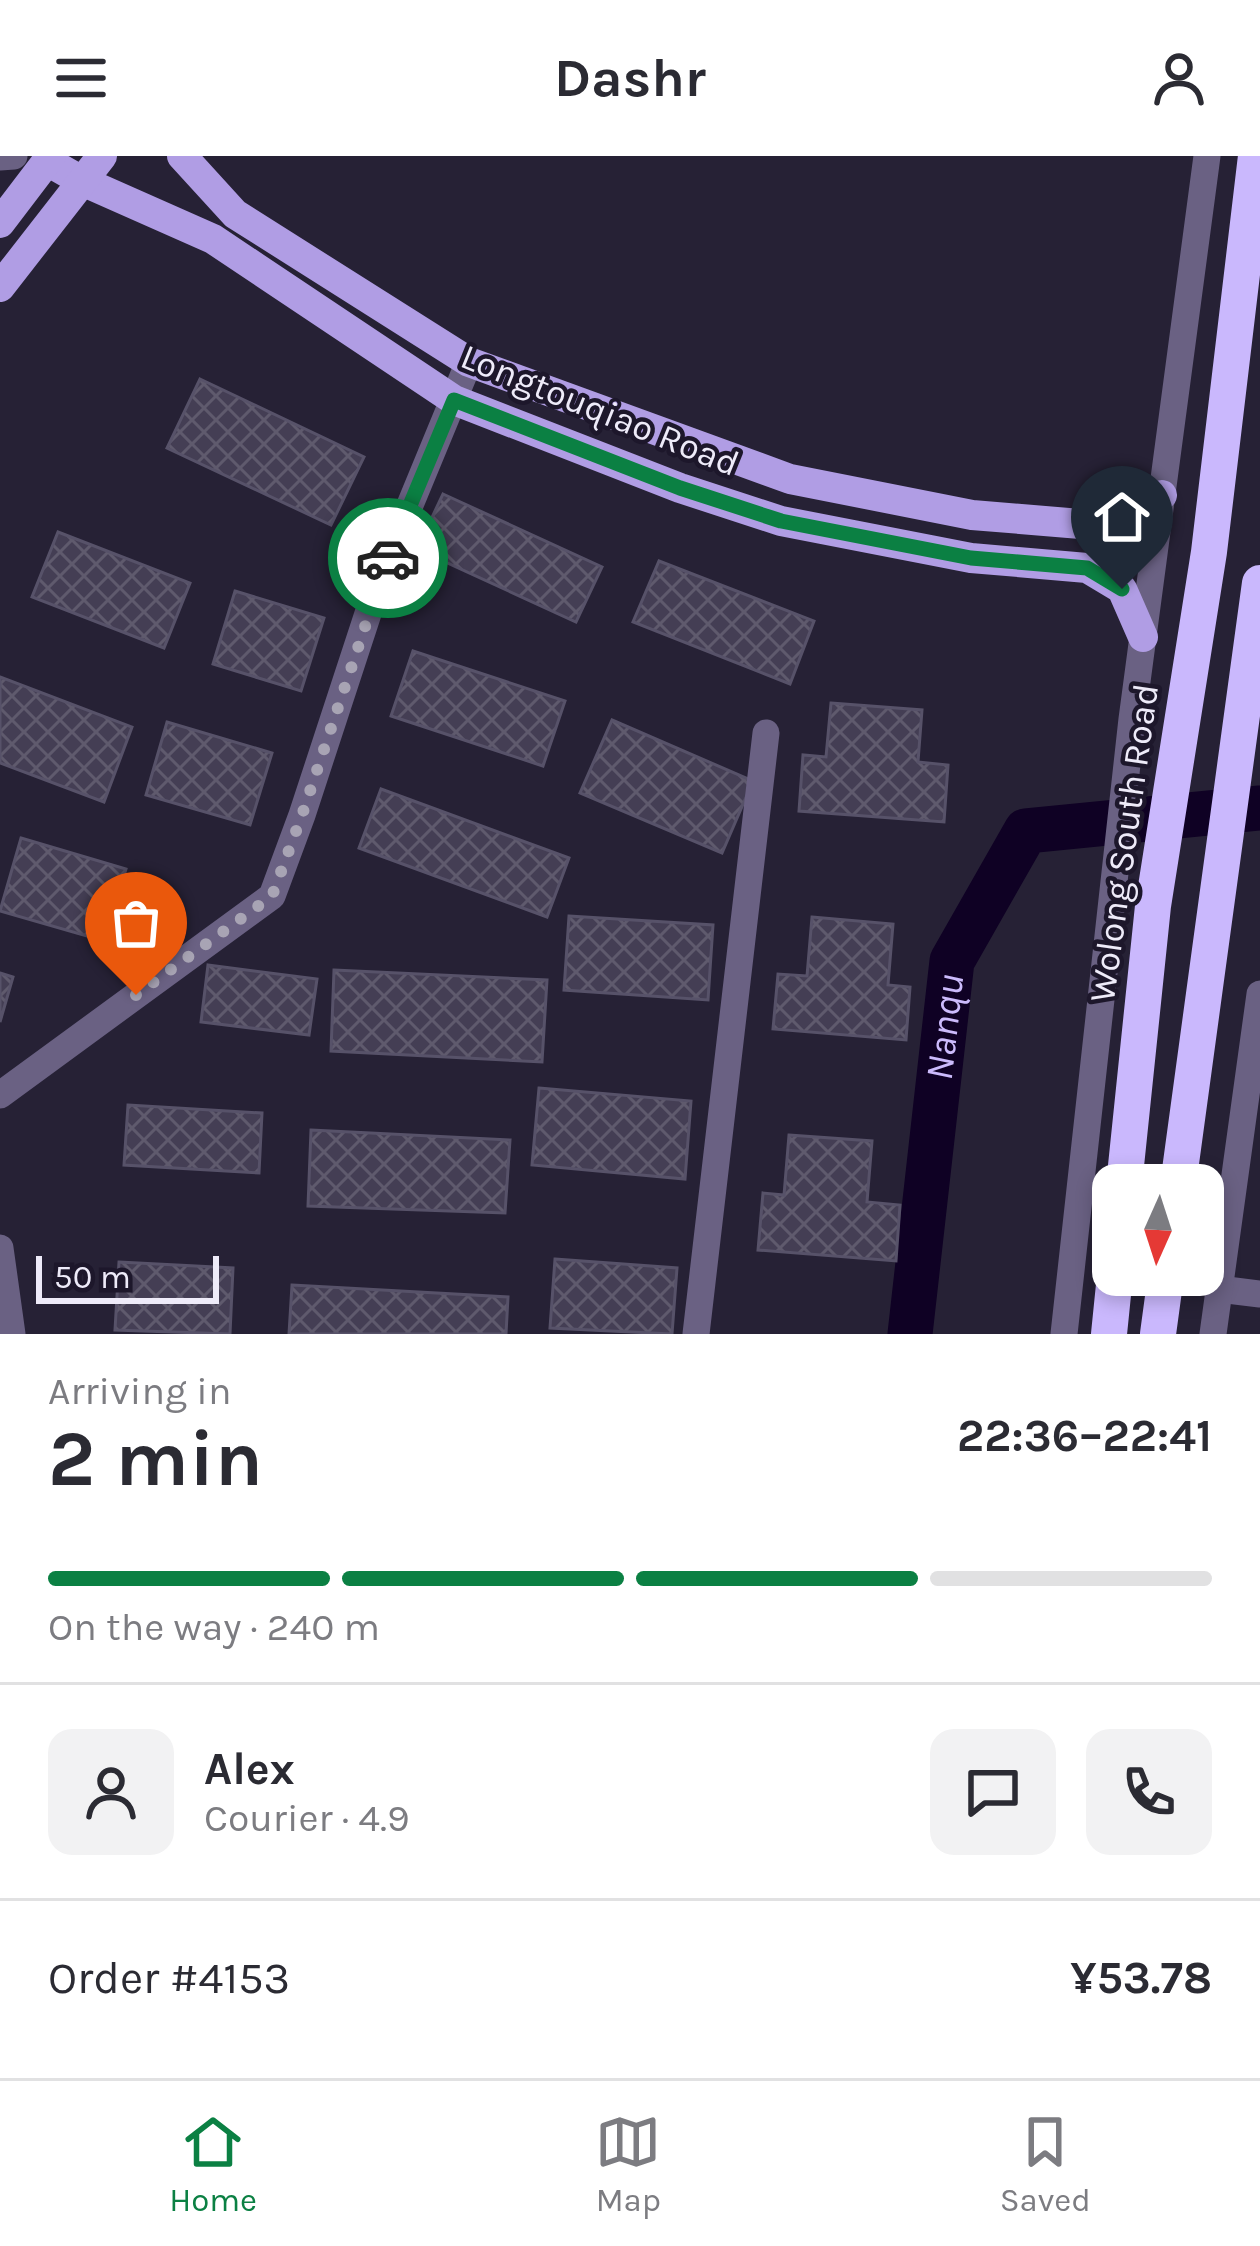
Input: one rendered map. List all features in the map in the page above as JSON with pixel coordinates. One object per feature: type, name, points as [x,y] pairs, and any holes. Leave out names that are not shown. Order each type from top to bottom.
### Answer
[{"type":"highway","name":"Wolong South Road","points":[[1126,1164],[1154,906],[1209,552],[1256,156]]},
{"type":"highway","points":[[1181,1164],[1260,584]]},
{"type":"highway","points":[[1109,1334],[1113,1296]]},
{"type":"highway","points":[[1158,1334],[1163,1296]]},
{"type":"main road","points":[[0,287],[101,156]]},
{"type":"main road","name":"Longtouqiao Road","points":[[182,156],[235,214],[470,362],[790,478],[972,515],[1093,525],[1133,518],[1162,495]]},
{"type":"main road","points":[[0,224],[49,158]]},
{"type":"main road","name":"Longtouqiao Road","points":[[49,158],[82,181],[213,239],[454,400],[680,488],[781,521],[971,558],[1087,568],[1122,589],[1143,637]]},
{"type":"street","points":[[0,157],[14,156]]},
{"type":"street","points":[[1064,1334],[1131,731],[1207,156]]},
{"type":"street","points":[[0,1095],[272,896],[379,580],[470,362]]},
{"type":"street","points":[[696,1334],[766,733]]},
{"type":"street","points":[[1224,1253],[1260,994]]},
{"type":"street","points":[[0,1248],[12,1334]]},
{"type":"street","points":[[1224,1290],[1260,1294]]},
{"type":"street","points":[[1213,1334],[1218,1296]]},
{"type":"building","points":[[200,379],[364,457],[331,525],[167,448]]},
{"type":"building","points":[[443,494],[602,567],[576,622],[417,549]]},
{"type":"building","points":[[58,532],[190,583],[164,648],[32,597]]},
{"type":"building","points":[[659,561],[814,621],[790,684],[633,622]]},
{"type":"building","points":[[235,591],[324,618],[301,691],[213,664]]},
{"type":"building","points":[[413,651],[565,701],[543,766],[391,716]]},
{"type":"building","points":[[0,677],[132,727],[104,802],[0,763]]},
{"type":"building","points":[[831,703],[922,710],[918,762],[948,765],[944,822],[799,811],[803,755],[826,757]]},
{"type":"building","points":[[612,720],[753,781],[722,853],[580,793]]},
{"type":"building","points":[[167,722],[272,753],[250,825],[146,795]]},
{"type":"building","points":[[381,789],[569,858],[547,917],[359,848]]},
{"type":"building","points":[[21,838],[126,869],[104,941],[0,911]]},
{"type":"building","points":[[569,916],[713,925],[708,1000],[564,990]]},
{"type":"building","points":[[812,917],[893,924],[888,985],[910,987],[906,1040],[773,1029],[778,974],[807,976]]},
{"type":"building","points":[[208,965],[317,979],[309,1035],[201,1022]]},
{"type":"building","points":[[334,970],[547,980],[542,1062],[331,1051]]},
{"type":"building","points":[[0,973],[13,977],[0,1022]]},
{"type":"building","points":[[539,1088],[691,1101],[685,1179],[532,1165]]},
{"type":"building","points":[[128,1105],[262,1113],[259,1173],[124,1165]]},
{"type":"building","points":[[311,1130],[510,1140],[505,1213],[308,1206]]},
{"type":"building","points":[[789,1135],[872,1141],[867,1202],[900,1205],[896,1261],[758,1250],[763,1193],[784,1195]]},
{"type":"building","points":[[555,1259],[677,1268],[672,1334],[550,1328]]},
{"type":"building","points":[[119,1262],[233,1268],[230,1334],[115,1330]]},
{"type":"building","points":[[292,1285],[508,1297],[506,1334],[289,1334]]},
{"type":"waterway","name":"Nanqu","points":[[910,1334],[952,961],[1026,831],[1260,808]]},
{"type":"way so far","points":[[136,995],[272,896],[388,558]]},
{"type":"route","points":[[388,558],[454,400],[680,488],[781,521],[971,558],[1087,568],[1122,589]]}]
